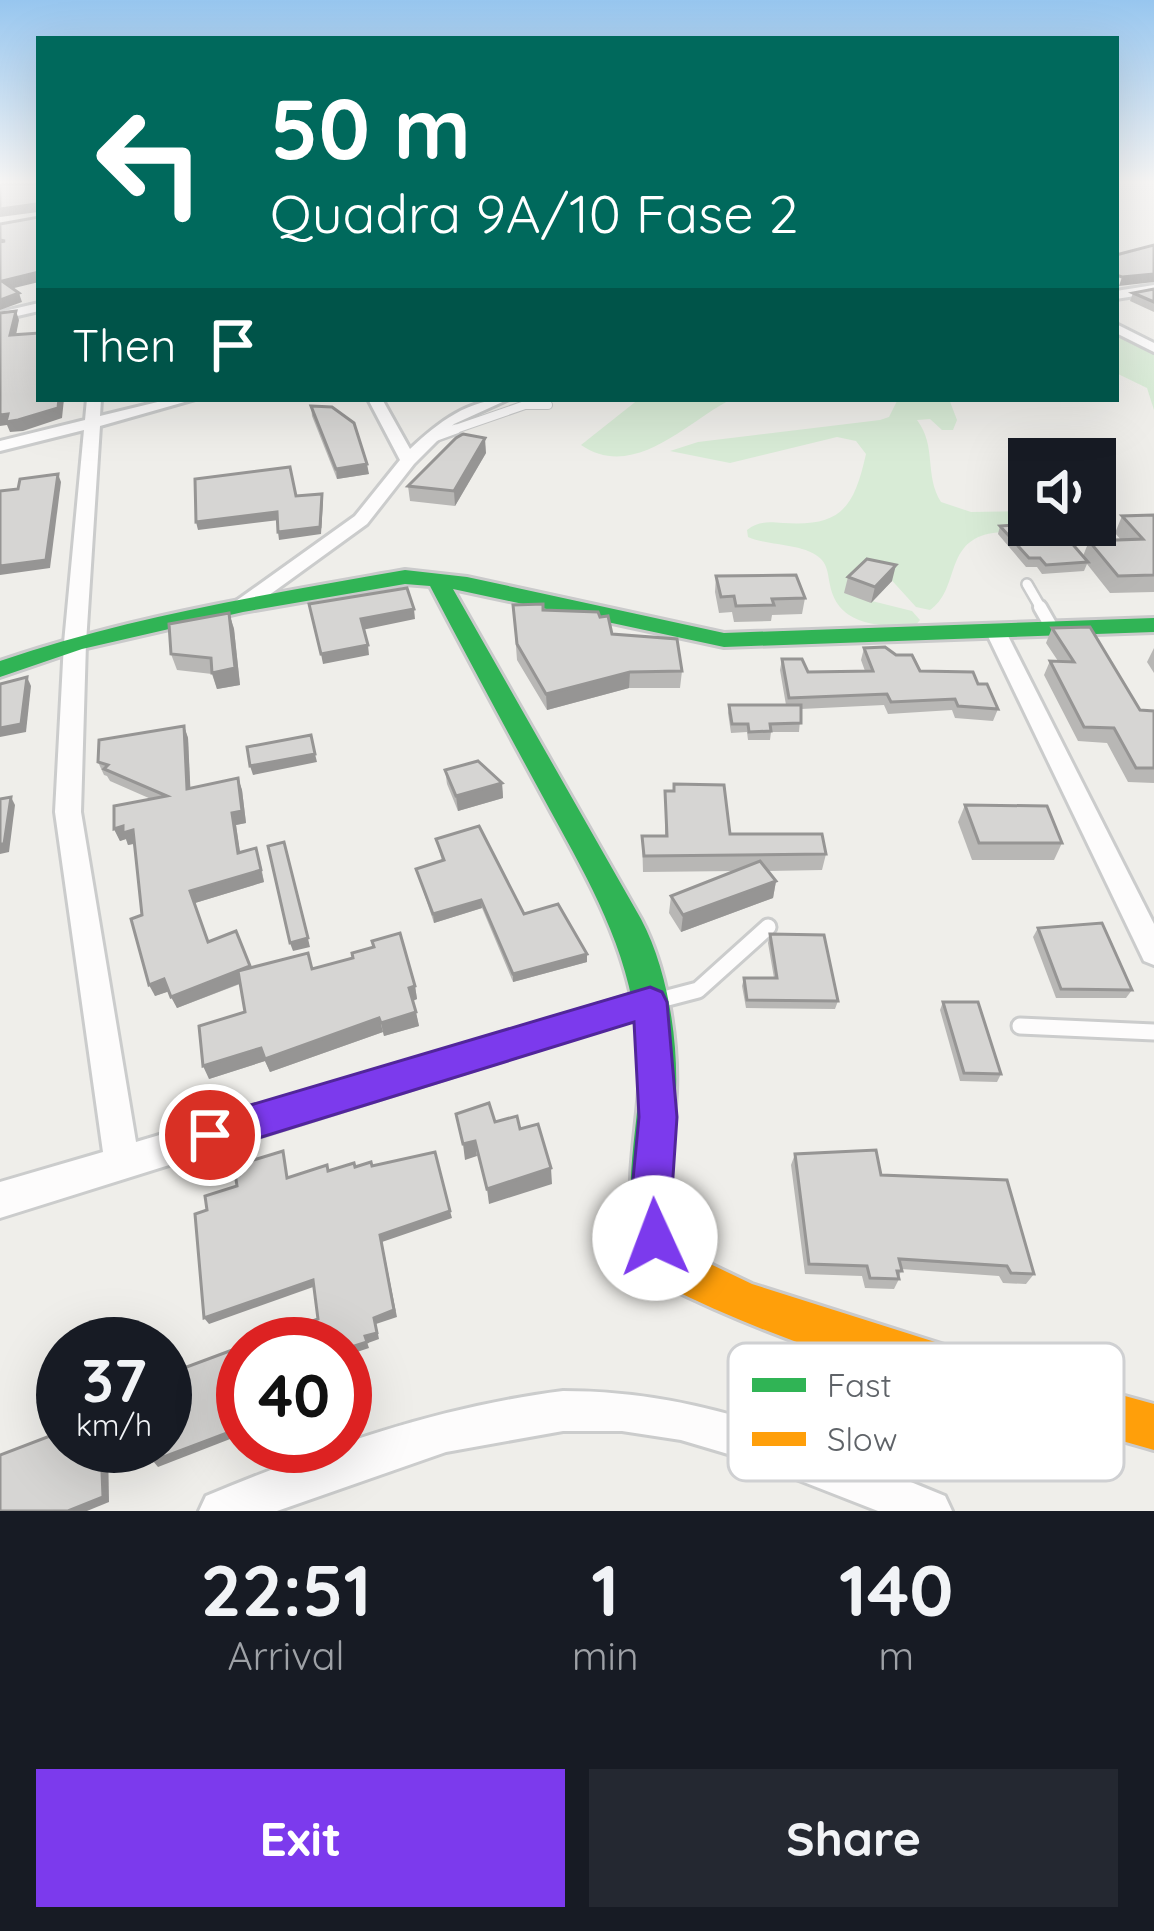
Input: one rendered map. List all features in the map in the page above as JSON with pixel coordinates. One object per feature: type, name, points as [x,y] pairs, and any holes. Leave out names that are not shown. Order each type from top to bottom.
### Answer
[{"type":"street","points":[[1119,295],[1154,289]]},
{"type":"street","points":[[0,316],[36,308]]},
{"type":"street","points":[[1119,330],[1154,348]]},
{"type":"street","points":[[94,402],[75,643],[68,812],[122,1162]]},
{"type":"street","points":[[0,446],[176,402]]},
{"type":"street","points":[[377,402],[408,460]]},
{"type":"street","points":[[243,605],[361,520],[408,460],[464,412],[493,402]]},
{"type":"street","points":[[0,669],[75,643],[243,605],[374,581],[436,578],[724,640],[1154,625]]},
{"type":"street","points":[[436,578],[619,902],[640,948],[650,1002],[658,1117],[650,1221],[667,1260],[678,1271],[745,1303],[870,1343]]},
{"type":"street","points":[[995,630],[1154,953]]},
{"type":"street","points":[[0,1200],[650,1002]]},
{"type":"street","points":[[221,1511],[416,1439],[508,1417],[587,1412],[675,1418],[728,1432]]},
{"type":"street","points":[[1124,1419],[1154,1427]]},
{"type":"street","points":[[858,1481],[930,1511]]},
{"type":"lane","points":[[434,437],[525,405],[548,405]]},
{"type":"lane","points":[[1027,584],[1052,628]]},
{"type":"lane","points":[[650,1002],[698,990],[768,927]]},
{"type":"lane","points":[[1020,1026],[1154,1032]]},
{"type":"green space","points":[[1119,330],[1154,348],[1154,410],[1147,388],[1119,374]]},
{"type":"green space","points":[[635,402],[727,402],[641,452],[601,454],[581,445]]},
{"type":"green space","points":[[896,402],[950,402],[957,420],[953,430],[942,430],[930,419],[917,420],[927,440],[941,502],[971,512],[1008,511],[1008,531],[981,536],[962,550],[945,592],[930,610],[916,607],[877,564],[863,562],[856,568],[854,582],[864,599],[912,611],[920,620],[914,627],[874,624],[851,616],[834,599],[821,559],[796,547],[748,537],[747,530],[755,525],[819,521],[842,510],[856,488],[866,454],[856,441],[837,437],[730,463],[670,451],[698,442],[889,417]]},
{"type":"building","points":[[0,255],[36,255],[36,273],[2,281],[19,293],[0,300]]},
{"type":"building","points":[[1119,255],[1154,255],[1154,274],[1122,277]]},
{"type":"building","points":[[1154,289],[1154,302],[1133,293]]},
{"type":"building","points":[[16,311],[10,335],[36,333],[36,402],[59,402],[58,408],[6,422],[8,414],[0,415],[0,313]]},
{"type":"building","points":[[311,406],[332,407],[354,423],[367,464],[336,469]]},
{"type":"building","points":[[463,434],[485,438],[454,491],[408,486],[456,438]]},
{"type":"building","points":[[290,467],[296,496],[322,494],[320,527],[278,532],[277,512],[196,522],[195,479]]},
{"type":"building","points":[[58,474],[46,560],[0,566],[0,491],[18,489],[20,479]]},
{"type":"building","points":[[1154,515],[1154,575],[1118,576],[1093,546],[1143,539],[1122,516]]},
{"type":"building","points":[[1018,546],[1074,546],[1088,562],[1046,565],[1040,558],[1029,558]]},
{"type":"building","points":[[867,559],[896,565],[875,587],[848,577]]},
{"type":"building","points":[[796,575],[805,598],[736,606],[734,596],[721,597],[716,576]]},
{"type":"building","points":[[407,588],[414,609],[361,619],[368,645],[321,654],[309,604]]},
{"type":"building","points":[[543,604],[543,610],[608,616],[612,634],[677,639],[682,671],[630,672],[546,694],[517,644],[513,605]]},
{"type":"building","points":[[229,613],[235,668],[212,673],[211,658],[171,654],[169,624]]},
{"type":"building","points":[[1090,627],[1140,710],[1154,711],[1154,768],[1136,768],[1114,728],[1084,727],[1050,661],[1074,662],[1052,628]]},
{"type":"building","points":[[885,647],[896,655],[912,655],[920,671],[973,672],[978,684],[987,684],[998,709],[958,706],[955,699],[891,702],[887,694],[789,698],[782,659],[802,659],[808,672],[873,671],[864,648]]},
{"type":"building","points":[[27,677],[21,724],[0,728],[0,684]]},
{"type":"building","points":[[729,705],[801,705],[801,723],[770,724],[771,731],[749,732],[748,724],[732,724]]},
{"type":"building","points":[[184,726],[187,789],[238,778],[242,811],[232,813],[238,853],[256,848],[261,870],[190,891],[208,942],[236,931],[250,966],[171,997],[164,979],[149,985],[131,919],[142,915],[133,830],[114,829],[114,806],[167,796],[104,769],[108,765],[98,762],[99,740]]},
{"type":"building","points":[[311,735],[315,754],[250,766],[247,747]]},
{"type":"building","points":[[478,761],[502,783],[456,796],[445,770]]},
{"type":"building","points":[[674,784],[724,785],[730,834],[822,834],[826,854],[644,856],[642,836],[667,836],[665,791],[674,791]]},
{"type":"building","points":[[11,797],[4,844],[0,844],[0,799]]},
{"type":"building","points":[[965,805],[1047,806],[1062,843],[979,843]]},
{"type":"building","points":[[479,826],[524,914],[558,904],[587,954],[513,974],[481,900],[433,914],[416,869],[444,860],[436,839]]},
{"type":"building","points":[[284,842],[308,938],[290,943],[268,846]]},
{"type":"building","points":[[760,861],[776,881],[683,915],[671,896]]},
{"type":"building","points":[[1102,923],[1132,990],[1061,989],[1038,928]]},
{"type":"building","points":[[400,933],[415,986],[409,988],[416,1012],[381,1023],[379,1018],[265,1059],[261,1048],[203,1066],[199,1026],[245,1012],[238,971],[308,953],[312,969],[353,958],[352,953],[374,947],[372,941]]},
{"type":"building","points":[[770,934],[824,935],[838,1001],[747,1000],[744,978],[777,978]]},
{"type":"building","points":[[943,1002],[978,1002],[1001,1074],[964,1073]]},
{"type":"building","points":[[489,1103],[495,1122],[517,1116],[520,1129],[538,1124],[551,1168],[487,1189],[475,1141],[463,1144],[456,1114]]},
{"type":"building","points":[[876,1150],[881,1175],[1007,1180],[1034,1274],[1011,1273],[1007,1266],[899,1259],[899,1279],[870,1278],[867,1266],[809,1264],[795,1154]]},
{"type":"building","points":[[283,1151],[287,1178],[327,1165],[328,1171],[354,1163],[355,1167],[371,1162],[372,1166],[435,1152],[450,1211],[380,1235],[394,1310],[374,1318],[377,1333],[372,1334],[372,1317],[318,1317],[313,1280],[204,1318],[195,1214],[207,1210],[205,1196],[237,1186],[234,1166]]},
{"type":"building","points":[[216,1356],[216,1437],[192,1446],[192,1365]]},
{"type":"building","points":[[36,1441],[36,1473],[102,1473],[103,1497],[68,1511],[0,1511],[0,1455]]},
{"type":"traffic: fast","points":[[0,669],[75,643],[243,605],[405,577],[467,584],[724,640],[1154,625]]},
{"type":"traffic: fast","points":[[436,578],[630,928],[648,996],[658,1065],[650,1201],[663,1250],[679,1270]]},
{"type":"traffic: slow","points":[[679,1270],[745,1303],[870,1343]]},
{"type":"traffic: slow","points":[[1124,1419],[1154,1427]]},
{"type":"route","points":[[210,1135],[650,1002],[658,1117],[650,1221],[655,1238]]}]
